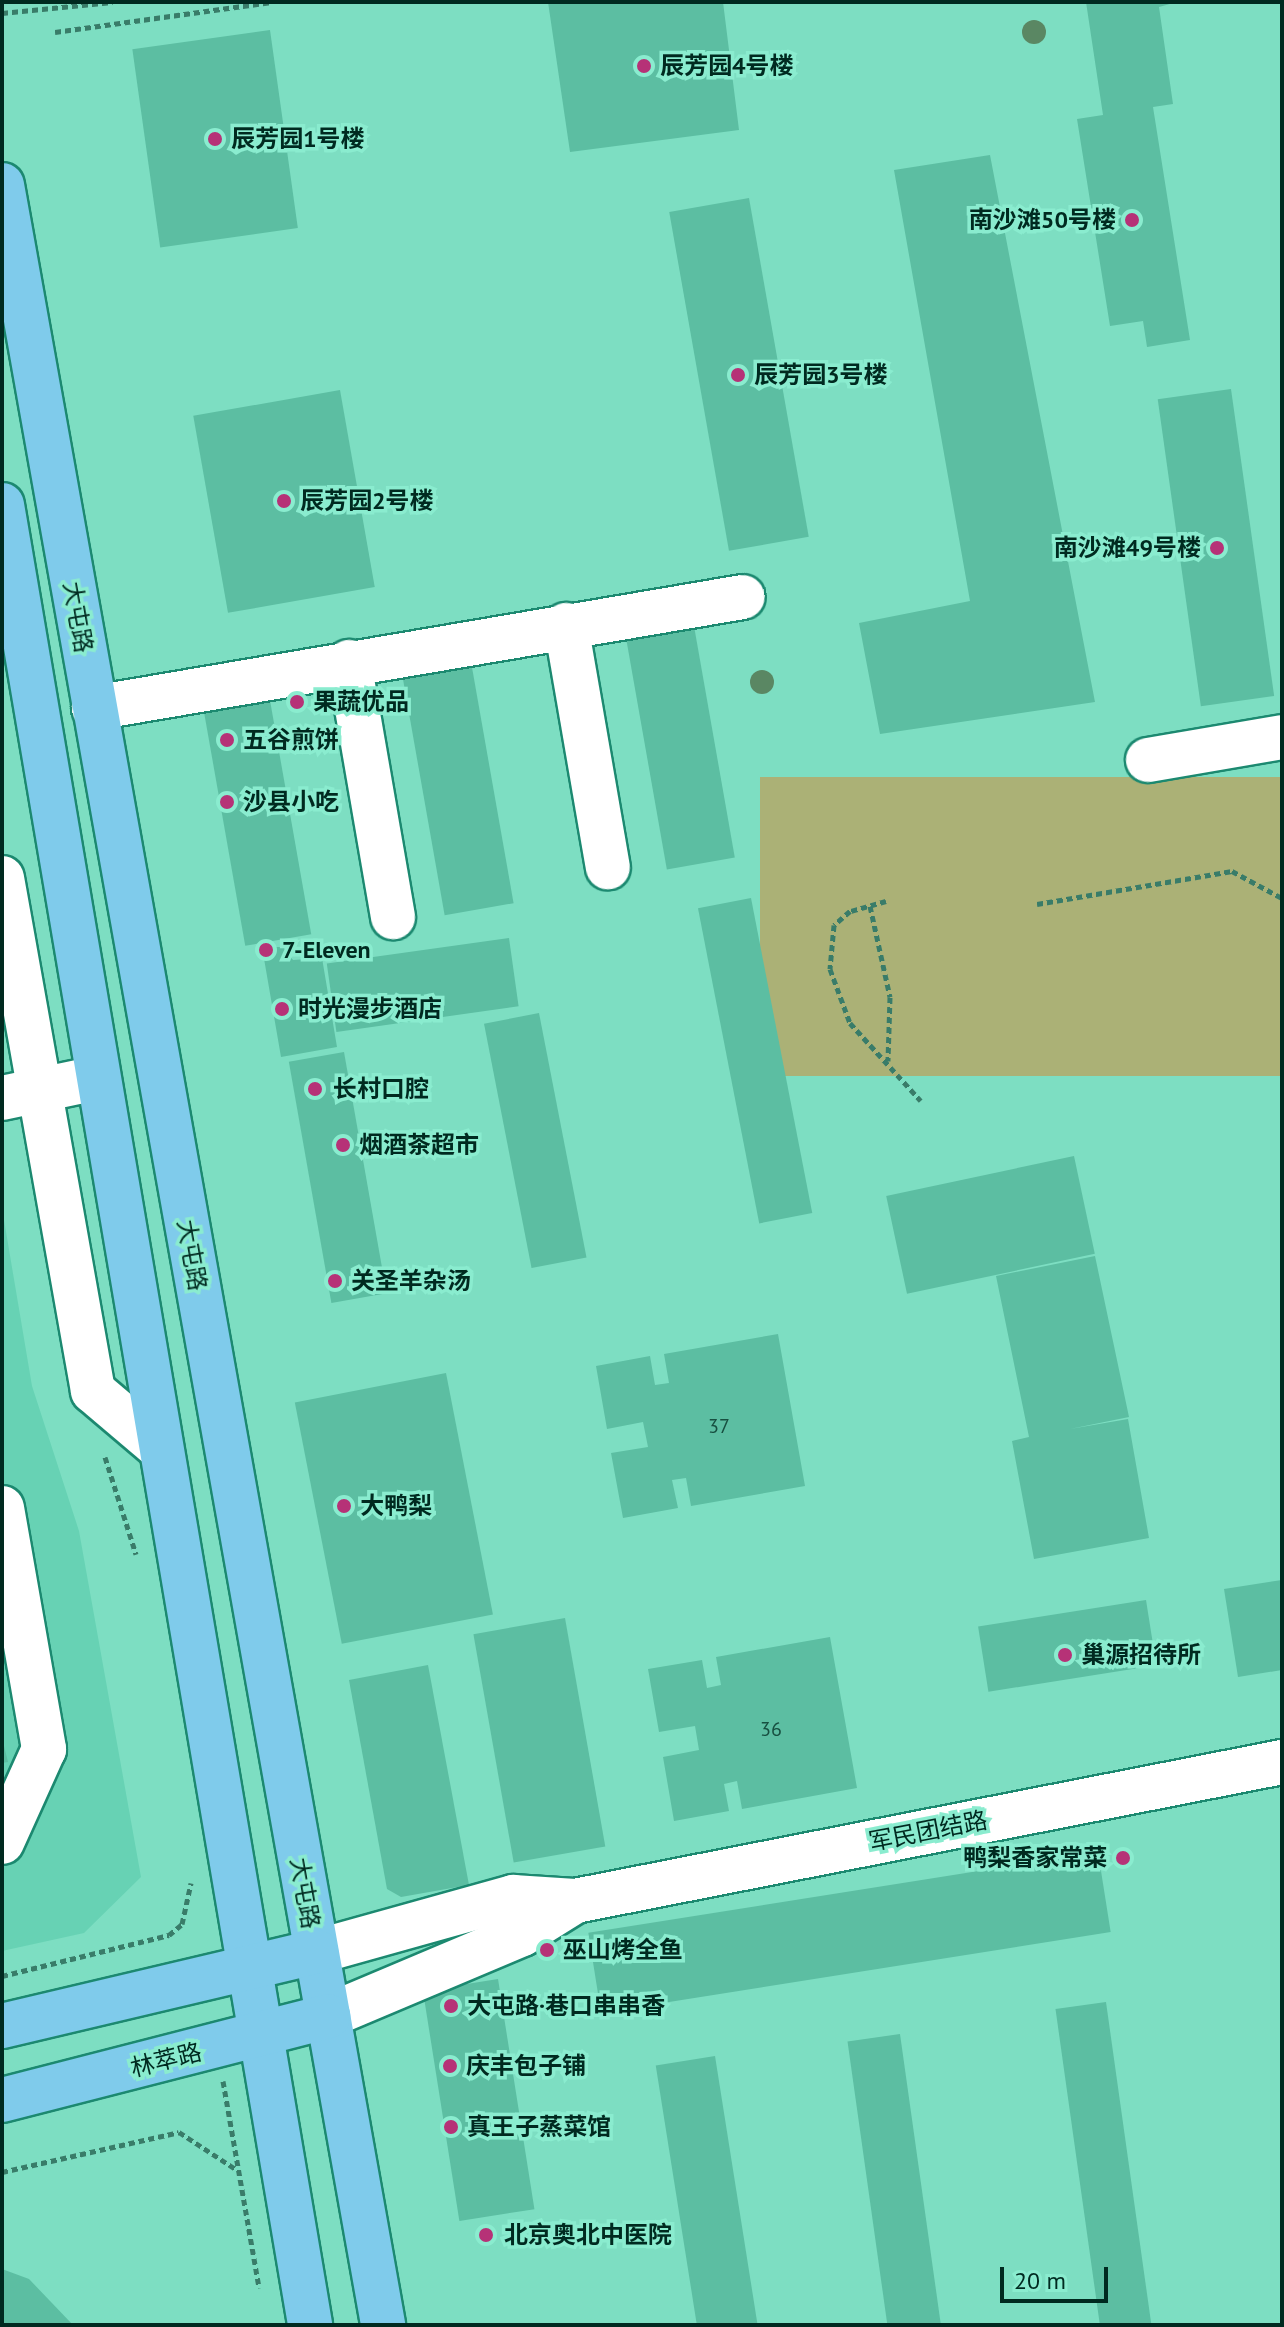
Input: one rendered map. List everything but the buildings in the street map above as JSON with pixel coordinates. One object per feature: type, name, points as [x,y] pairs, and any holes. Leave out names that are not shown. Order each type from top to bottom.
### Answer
[{"type":"main road","name":"大屯路","points":[[2,185],[383,2325]]},
{"type":"main road","points":[[2,505],[245,1971],[238,2042],[310,2325]]},
{"type":"main road","points":[[2,2026],[316,1952]]},
{"type":"main road","points":[[125,1998],[139,2066]]},
{"type":"main road","name":"林萃路","points":[[2,2100],[238,2042],[328,2016]]},
{"type":"street","points":[[94,708],[743,597]]},
{"type":"street","points":[[566,625],[608,867]]},
{"type":"street","points":[[349,662],[393,917]]},
{"type":"street","points":[[1148,760],[1282,737]]},
{"type":"street","points":[[2,878],[21,1094],[93,1391],[159,1447]]},
{"type":"street","points":[[21,1094],[97,1078]]},
{"type":"street","points":[[2,1508],[44,1749],[2,1842]]},
{"type":"street","name":"军民团结路","points":[[316,1952],[513,1897],[575,1901],[1282,1762]]},
{"type":"street","name":"军民团结路","points":[[328,2016],[522,1934],[575,1901]]},
{"type":"path","points":[[2,13],[112,2]]},
{"type":"path","points":[[55,32],[272,2]]},
{"type":"path","points":[[1037,904],[1232,871],[1282,898]]},
{"type":"path","points":[[886,901],[834,925],[830,969],[836,1003],[921,1101]]},
{"type":"path","points":[[870,906],[890,997],[888,1062]]},
{"type":"path","points":[[93,1391],[89,1403],[139,1572]]},
{"type":"path","points":[[189,1871],[196,1909]]},
{"type":"path","points":[[2,1976],[153,1941],[182,1924],[192,1887]]},
{"type":"path","points":[[238,2042],[237,2171],[261,2294]]},
{"type":"path","points":[[2,2172],[179,2132],[237,2171]]},
{"type":"shaded area","points":[[760,777],[1282,777],[1282,1076],[760,1076]]},
{"type":"shaded area","points":[[2,1208],[32,1386],[79,1531],[141,1877],[84,1933],[2,1951]]},
{"type":"place","name":"辰芳园4号楼","points":[[644,66]]},
{"type":"place","name":"辰芳园1号楼","points":[[215,139]]},
{"type":"place","name":"南沙滩50号楼","points":[[1132,220]]},
{"type":"place","name":"辰芳园3号楼","points":[[738,375]]},
{"type":"place","name":"辰芳园2号楼","points":[[284,501]]},
{"type":"place","name":"南沙滩49号楼","points":[[1217,548]]},
{"type":"place","name":"果蔬优品","points":[[297,702]]},
{"type":"place","name":"五谷煎饼","points":[[227,740]]},
{"type":"place","name":"沙县小吃","points":[[227,802]]},
{"type":"place","name":"7-Eleven","points":[[266,950]]},
{"type":"place","name":"时光漫步酒店","points":[[282,1009]]},
{"type":"place","name":"长村口腔","points":[[315,1089]]},
{"type":"place","name":"烟酒茶超市","points":[[343,1145]]},
{"type":"place","name":"关圣羊杂汤","points":[[335,1281]]},
{"type":"place","name":"大鸭梨","points":[[344,1506]]},
{"type":"place","name":"巢源招待所","points":[[1065,1655]]},
{"type":"place","name":"鸭梨香家常菜","points":[[1123,1858]]},
{"type":"place","name":"巫山烤全鱼","points":[[547,1950]]},
{"type":"place","name":"大屯路·巷口串串香","points":[[451,2006]]},
{"type":"place","name":"庆丰包子铺","points":[[450,2066]]},
{"type":"place","name":"真王子蒸菜馆","points":[[451,2127]]},
{"type":"place","name":"北京奥北中医院","points":[[486,2235]]}]
